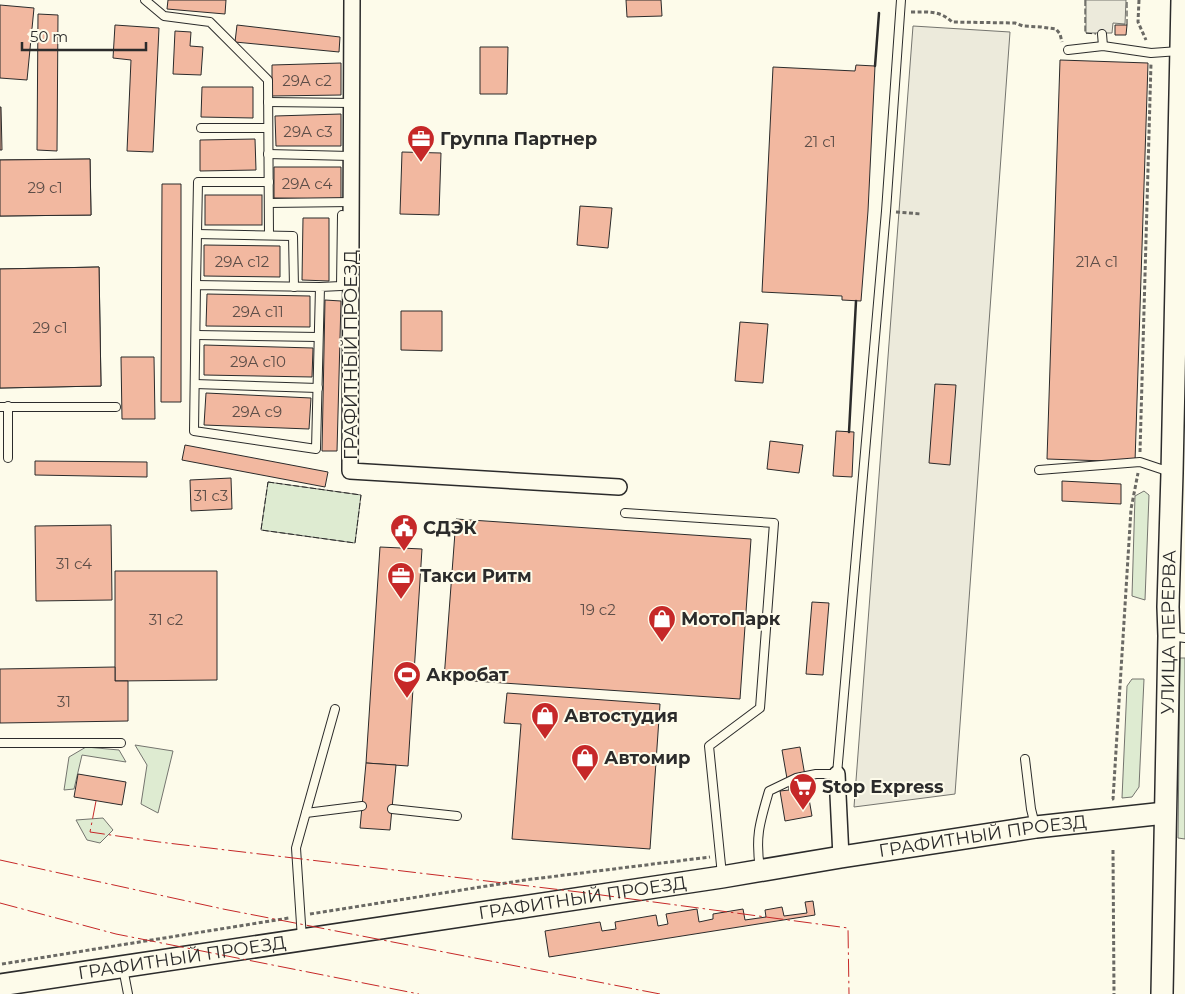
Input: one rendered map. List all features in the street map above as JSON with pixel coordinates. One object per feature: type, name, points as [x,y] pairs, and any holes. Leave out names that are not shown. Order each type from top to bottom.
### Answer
[{"type":"street","name":"ГРАФИТНЫЙ ПРОЕЗД","points":[[352,0],[350,471],[619,488]]},
{"type":"street","name":"УЛИЦА ПЕРЕРВА","points":[[1162,994],[1165,813],[1177,637],[1168,607],[1182,121],[1182,0]]},
{"type":"street","points":[[837,774],[841,857]]},
{"type":"street","name":"ГРАФИТНЫЙ ПРОЕЗД","points":[[0,985],[760,872],[841,857],[1036,827],[1165,813]]},
{"type":"lane","points":[[144,0],[164,16],[210,22],[268,80],[269,235]]},
{"type":"lane","points":[[760,872],[757,851],[758,829],[769,791],[796,778],[816,774],[837,774],[884,231],[901,0]]},
{"type":"lane","points":[[1102,34],[1103,46]]},
{"type":"lane","points":[[1068,50],[1103,46],[1151,53],[1181,51]]},
{"type":"lane","points":[[268,102],[352,104]]},
{"type":"lane","points":[[201,128],[268,128]]},
{"type":"lane","points":[[268,154],[350,156]]},
{"type":"lane","points":[[269,182],[198,182],[194,431],[316,449],[320,287]]},
{"type":"lane","points":[[269,203],[352,202]]},
{"type":"lane","points":[[196,285],[341,286],[342,214]]},
{"type":"lane","points":[[197,234],[293,236],[294,287]]},
{"type":"lane","points":[[197,335],[318,337]]},
{"type":"lane","points":[[195,384],[318,388]]},
{"type":"lane","points":[[8,458],[4,406],[116,407]]},
{"type":"lane","points":[[1039,470],[1140,462],[1172,473]]},
{"type":"lane","points":[[625,513],[774,523],[760,708],[708,746],[722,877]]},
{"type":"lane","points":[[302,941],[296,848],[335,709]]},
{"type":"lane","points":[[0,742],[121,743]]},
{"type":"lane","points":[[1025,759],[1031,809],[1036,827]]},
{"type":"lane","points":[[306,813],[362,806]]},
{"type":"lane","points":[[392,809],[457,816]]},
{"type":"lane","points":[[123,968],[128,994]]},
{"type":"path","points":[[1105,799],[1113,799],[1131,509],[1140,462],[1151,53],[1138,22],[1139,0]]},
{"type":"path","points":[[900,12],[935,12],[945,15],[952,22],[1015,23],[1023,26],[1056,30],[1068,50]]},
{"type":"path","points":[[1113,850],[1114,994]]},
{"type":"path","points":[[0,964],[525,880],[719,856]]},
{"type":"green space","points":[[268,482],[361,495],[355,543],[261,530]]},
{"type":"green space","points":[[1144,491],[1149,495],[1145,600],[1132,596],[1135,496]]},
{"type":"green space","points":[[1180,658],[1185,658],[1185,839],[1178,838]]},
{"type":"green space","points":[[1132,679],[1144,679],[1139,787],[1132,797],[1122,798],[1127,686]]},
{"type":"green space","points":[[135,745],[173,751],[158,813],[141,804],[147,765]]},
{"type":"green space","points":[[86,747],[119,750],[126,762],[82,755],[74,789],[64,790],[69,757]]},
{"type":"green space","points":[[103,818],[113,830],[100,843],[87,840],[76,820]]},
{"type":"shaded area","points":[[1086,0],[1126,0],[1125,24],[1113,23],[1112,33],[1086,33]]},
{"type":"shaded area","points":[[913,26],[1010,32],[955,794],[854,807]]},
{"type":"building","points":[[168,0],[226,0],[225,14],[167,9]]},
{"type":"building","points":[[626,0],[661,0],[662,16],[627,17]]},
{"type":"building","points":[[0,5],[34,8],[27,80],[0,78]]},
{"type":"building","points":[[38,14],[58,15],[57,151],[37,150]]},
{"type":"building","points":[[115,25],[159,28],[153,152],[127,151],[131,60],[113,58]]},
{"type":"building","points":[[237,25],[340,37],[339,52],[235,42]]},
{"type":"building","points":[[1115,25],[1127,25],[1126,35],[1115,35]]},
{"type":"building","points":[[175,31],[191,32],[190,46],[203,47],[201,75],[173,74]]},
{"type":"building","points":[[480,47],[508,47],[507,94],[480,94]]},
{"type":"building","points":[[1060,60],[1148,63],[1135,462],[1047,459]]},
{"type":"building","points":[[341,63],[341,95],[272,96],[272,65]]},
{"type":"building","points":[[856,65],[875,66],[868,211],[861,301],[842,300],[842,296],[762,292],[773,67],[855,71]]},
{"type":"building","points":[[202,87],[253,87],[253,118],[201,117]]},
{"type":"building","points":[[1,107],[2,150],[0,150]]},
{"type":"building","points":[[341,114],[341,146],[276,146],[275,116]]},
{"type":"building","points":[[255,139],[256,170],[200,171],[200,140]]},
{"type":"building","points":[[402,152],[441,153],[439,215],[400,214]]},
{"type":"building","points":[[90,159],[91,215],[0,216],[0,160]]},
{"type":"building","points":[[90,159],[91,215],[0,216],[0,160]]},
{"type":"building","points":[[274,167],[341,167],[341,199],[274,198]]},
{"type":"building","points":[[162,184],[181,184],[181,402],[161,402]]},
{"type":"building","points":[[205,195],[262,195],[262,225],[205,225]]},
{"type":"building","points":[[580,206],[612,208],[608,248],[577,245]]},
{"type":"building","points":[[303,218],[329,218],[329,281],[302,280]]},
{"type":"building","points":[[204,245],[280,246],[280,277],[204,276]]},
{"type":"building","points":[[99,267],[101,386],[0,388],[0,269]]},
{"type":"building","points":[[99,267],[101,386],[0,388],[0,269]]},
{"type":"building","points":[[207,294],[310,296],[310,327],[206,326]]},
{"type":"building","points":[[325,300],[341,301],[337,451],[322,451]]},
{"type":"building","points":[[401,311],[442,311],[442,351],[401,350]]},
{"type":"building","points":[[740,322],[768,324],[763,383],[735,381]]},
{"type":"building","points":[[204,345],[313,348],[312,377],[204,375]]},
{"type":"building","points":[[121,357],[154,357],[155,419],[122,419]]},
{"type":"building","points":[[935,384],[956,385],[950,465],[929,463]]},
{"type":"building","points":[[206,393],[311,398],[309,429],[204,425]]},
{"type":"building","points":[[836,431],[854,432],[852,477],[833,476]]},
{"type":"building","points":[[770,441],[803,445],[799,473],[767,469]]},
{"type":"building","points":[[185,445],[328,472],[325,487],[182,460]]},
{"type":"building","points":[[35,461],[147,462],[147,477],[35,475]]},
{"type":"building","points":[[231,478],[232,509],[191,511],[190,480]]},
{"type":"building","points":[[1062,481],[1121,484],[1121,504],[1062,501]]},
{"type":"building","points":[[456,519],[751,539],[740,699],[444,679]]},
{"type":"building","points":[[111,525],[112,600],[36,601],[35,526]]},
{"type":"building","points":[[380,547],[422,549],[408,766],[366,763]]},
{"type":"building","points":[[115,571],[217,571],[217,680],[115,681]]},
{"type":"building","points":[[812,602],[829,603],[823,675],[806,674]]},
{"type":"building","points":[[115,667],[115,681],[128,681],[128,721],[0,723],[0,669]]},
{"type":"building","name":"Автомир","points":[[507,693],[660,704],[650,849],[512,839],[521,724],[504,723]]},
{"type":"building","points":[[800,747],[812,816],[785,821],[780,791],[789,790],[782,750]]},
{"type":"building","points":[[366,763],[396,765],[390,830],[360,828]]},
{"type":"building","points":[[78,774],[126,782],[122,805],[74,797]]},
{"type":"building","points":[[813,901],[815,915],[549,957],[545,931],[600,922],[602,931],[616,929],[615,922],[656,915],[658,926],[668,924],[666,914],[697,909],[699,922],[713,919],[713,914],[743,909],[745,920],[766,917],[765,910],[782,907],[784,916],[807,913],[805,902]]},
{"type":"fence","points":[[1085,0],[1085,33],[1096,34]]},
{"type":"fence","points":[[1127,0],[1127,25]]},
{"type":"fence","points":[[268,482],[361,495],[355,543],[261,530],[268,482]]},
{"type":"wall","points":[[875,66],[879,13]]},
{"type":"wall","points":[[849,432],[856,301]]},
{"type":"power","points":[[96,801],[90,832],[159,842],[579,892],[848,928],[849,994]]},
{"type":"power","points":[[0,860],[223,909],[660,994]]},
{"type":"power","points":[[0,903],[116,934],[419,994]]},
{"type":"place","name":"Группа Партнер","points":[[421,163]]},
{"type":"place","name":"СДЭК","points":[[404,552]]},
{"type":"place","name":"Такси Ритм","points":[[401,600]]},
{"type":"place","name":"МотоПарк","points":[[662,643]]},
{"type":"place","name":"Акробат","points":[[407,699]]},
{"type":"place","name":"Автостудия","points":[[545,740]]},
{"type":"place","name":"Автомир","points":[[585,782]]},
{"type":"place","name":"Stop Express","points":[[803,811]]}]
